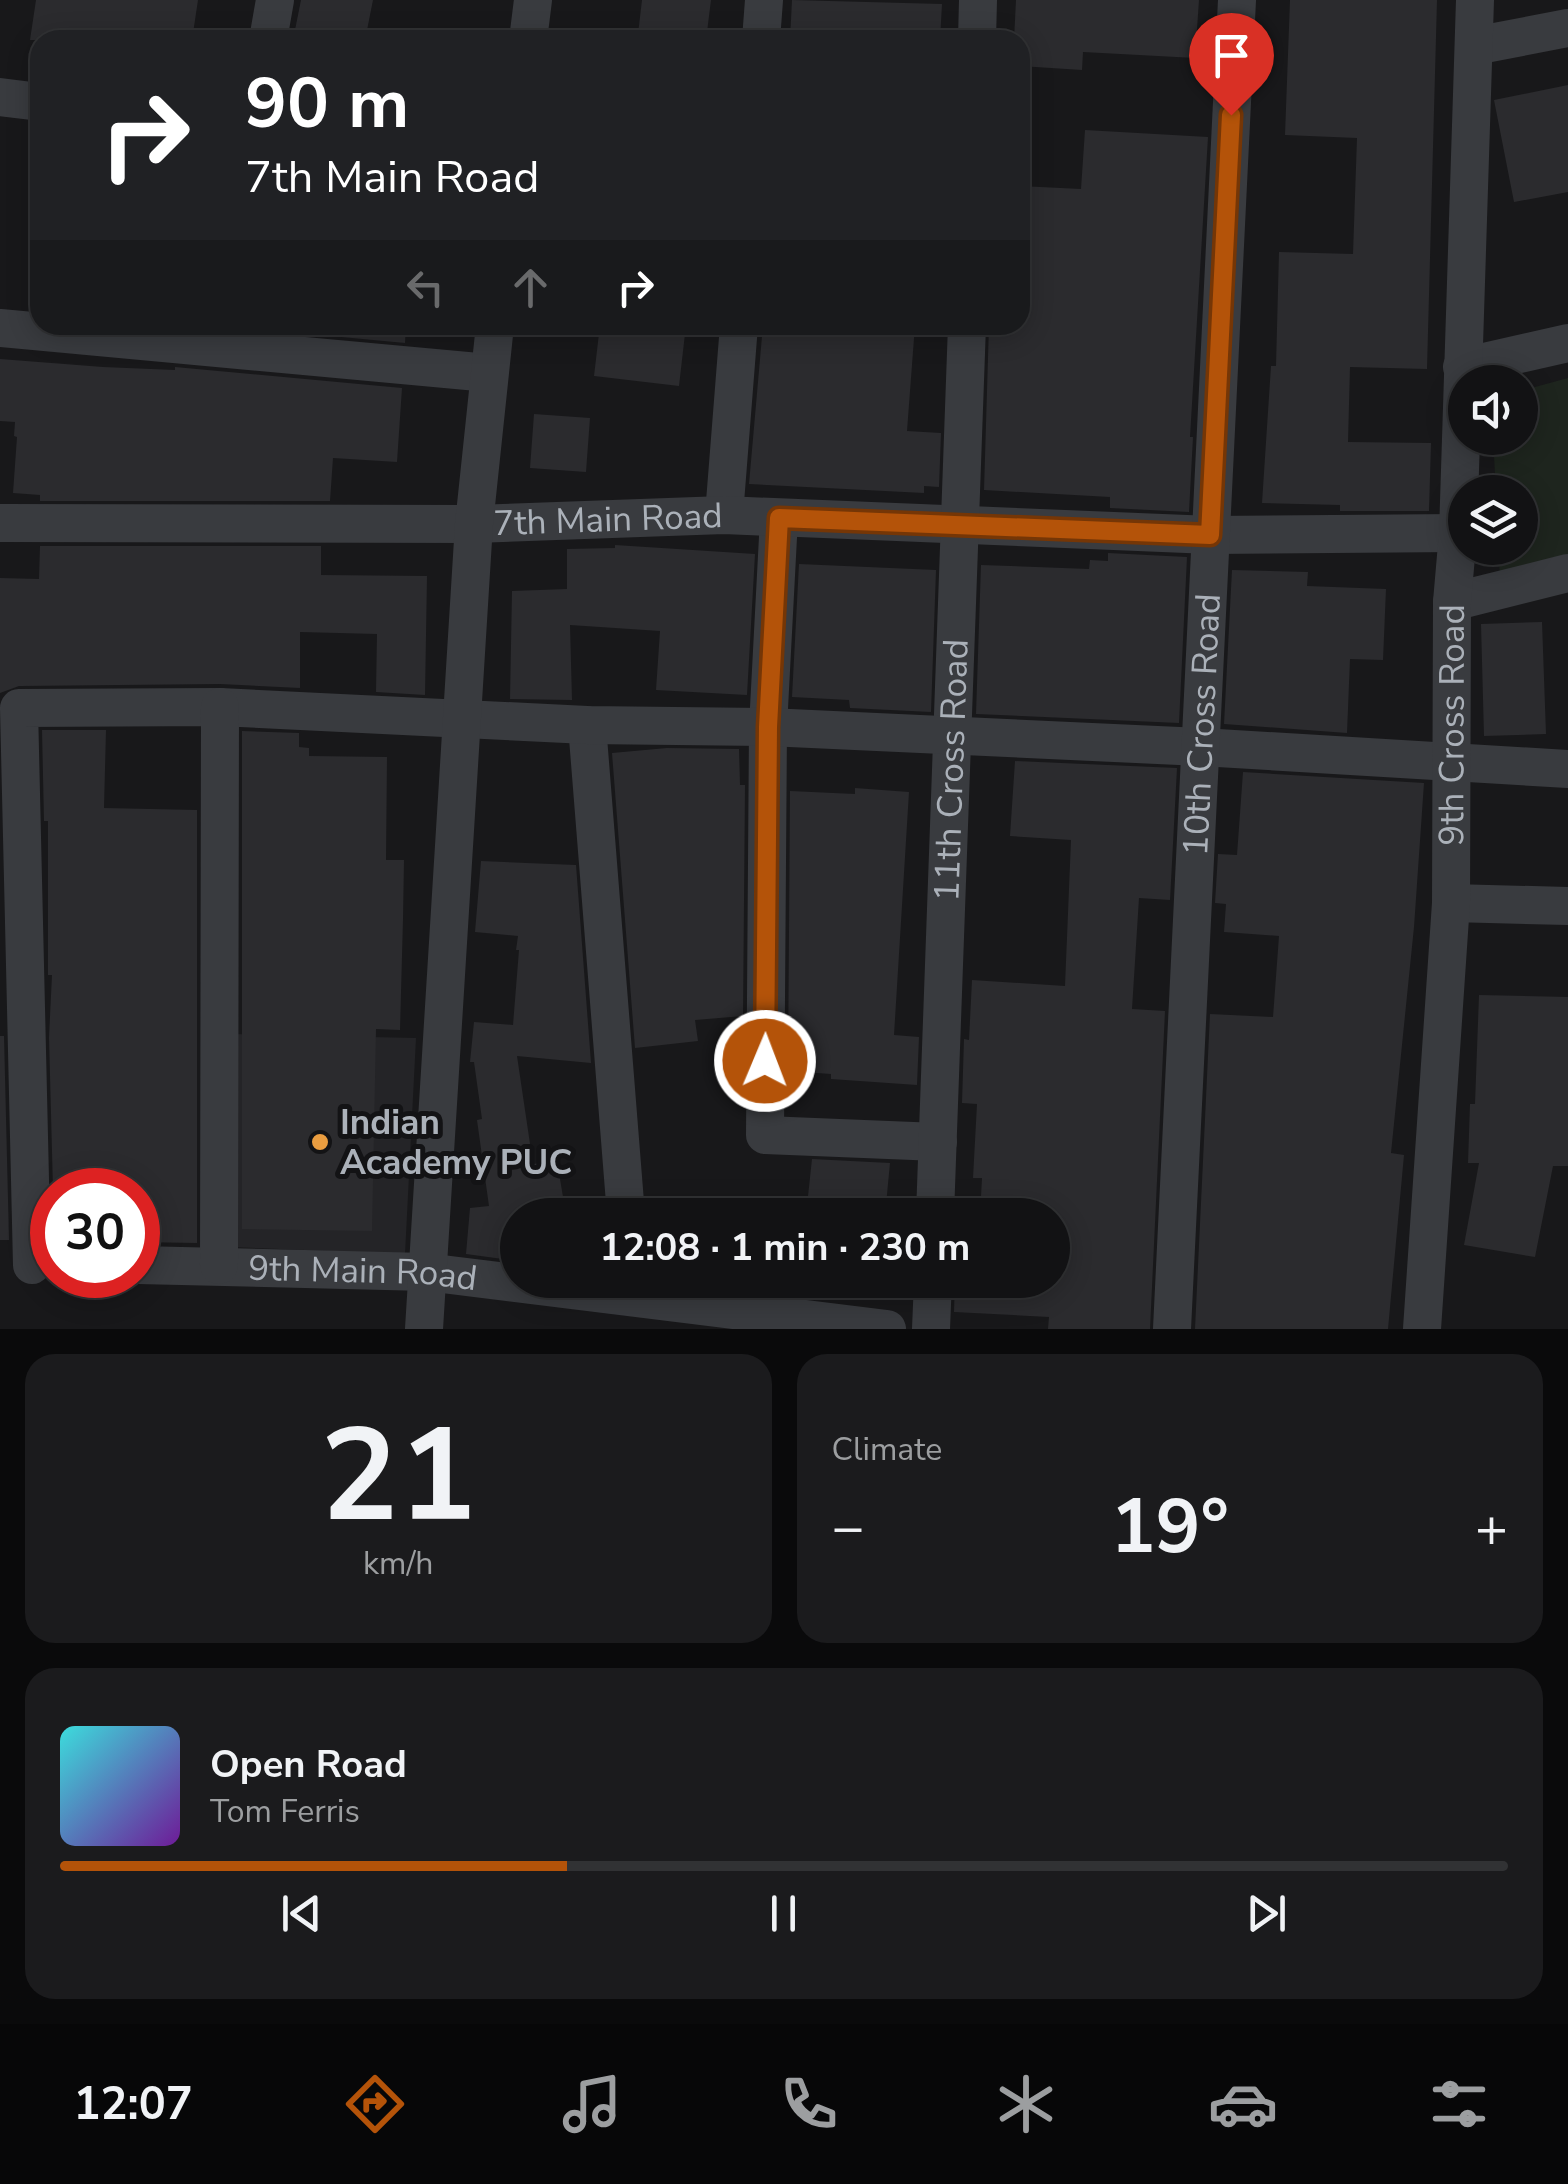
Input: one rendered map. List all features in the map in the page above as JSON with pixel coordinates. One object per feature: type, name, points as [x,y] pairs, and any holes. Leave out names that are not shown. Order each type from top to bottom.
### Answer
[{"type":"street","points":[[270,30],[274,0]]},
{"type":"street","points":[[529,30],[533,0]]},
{"type":"street","points":[[762,30],[764,0]]},
{"type":"street","points":[[977,30],[978,0]]},
{"type":"street","name":"10th Cross Road","points":[[1172,1329],[1236,0]]},
{"type":"street","name":"9th Cross Road","points":[[1462,365],[1475,0]]},
{"type":"street","points":[[1474,46],[1568,28]]},
{"type":"street","points":[[0,97],[30,101]]},
{"type":"street","points":[[0,328],[30,331]]},
{"type":"street","points":[[74,335],[489,374]]},
{"type":"street","points":[[424,1329],[474,524],[494,335]]},
{"type":"street","points":[[724,515],[738,335]]},
{"type":"street","name":"11th Cross Road","points":[[936,1198],[967,335]]},
{"type":"street","points":[[1475,365],[1568,343]]},
{"type":"street","name":"7th Main Road","points":[[0,524],[474,524],[724,515],[1210,535],[1448,533]]},
{"type":"street","points":[[779,518],[768,727],[765,1135],[938,1142]]},
{"type":"street","name":"9th Cross Road","points":[[1422,1329],[1451,903],[1455,565]]},
{"type":"street","points":[[1452,602],[1568,574]]},
{"type":"street","points":[[218,1265],[220,707]]},
{"type":"street","points":[[28,1265],[19,708],[220,707],[587,725],[768,727],[1200,747],[1568,770]]},
{"type":"street","points":[[587,725],[625,1198]]},
{"type":"street","points":[[1451,903],[1568,906]]},
{"type":"street","name":"9th Main Road","points":[[160,1265],[500,1278]]},
{"type":"street","name":"9th Main Road","points":[[694,1298],[887,1329]]},
{"type":"street","points":[[931,1329],[932,1298]]},
{"type":"shaded area","points":[[1568,378],[1568,560],[1500,576],[1499,565],[1538,565],[1538,475],[1495,475],[1494,455],[1538,455],[1538,386]]},
{"type":"shaded area","name":"Indian Academy PUC","points":[[229,1034],[416,1038],[405,1254],[231,1247]]},
{"type":"building","points":[[36,0],[198,0],[194,30],[32,30]]},
{"type":"building","points":[[301,0],[373,0],[367,30],[295,30]]},
{"type":"building","points":[[642,0],[711,0],[707,30],[638,30]]},
{"type":"building","points":[[792,0],[942,4],[941,30],[790,30]]},
{"type":"building","points":[[1016,0],[1199,0],[1195,58],[1083,52],[1082,70],[1030,67],[1030,30],[1014,30]]},
{"type":"building","points":[[1290,0],[1437,0],[1427,369],[1350,367],[1348,442],[1431,443],[1429,511],[1340,511],[1340,505],[1262,503],[1271,366],[1276,366],[1279,252],[1353,254],[1357,138],[1285,135]]},
{"type":"building","points":[[1568,85],[1568,192],[1514,202],[1494,100]]},
{"type":"building","points":[[1085,130],[1208,137],[1189,512],[1110,508],[1110,497],[984,490],[989,335],[1030,335],[1030,186],[1081,189]]},
{"type":"building","points":[[320,335],[405,335],[405,343]]},
{"type":"building","points":[[599,335],[685,335],[679,386],[594,376]]},
{"type":"building","points":[[762,335],[914,335],[907,431],[941,433],[939,487],[924,486],[924,493],[749,484]]},
{"type":"building","points":[[0,359],[103,367],[175,367],[402,388],[397,462],[333,458],[330,501],[40,501],[40,495],[13,493],[17,437],[15,422],[0,421]]},
{"type":"building","points":[[534,414],[590,418],[586,472],[530,468]]},
{"type":"building","points":[[615,545],[755,554],[747,695],[656,690],[660,631],[570,625],[572,700],[510,699],[512,591],[567,589],[567,549]]},
{"type":"building","points":[[40,546],[321,546],[321,575],[427,576],[425,695],[376,692],[377,634],[300,632],[300,688],[220,684],[19,686],[0,693],[0,578],[39,579]]},
{"type":"building","points":[[1108,553],[1187,557],[1179,723],[976,714],[981,565],[1089,569],[1090,560],[1108,561]]},
{"type":"building","points":[[799,564],[936,570],[931,712],[850,708],[849,700],[792,697]]},
{"type":"building","points":[[1232,570],[1308,572],[1307,586],[1386,589],[1383,660],[1350,659],[1347,733],[1224,724]]},
{"type":"building","points":[[1542,622],[1546,734],[1484,736],[1481,624]]},
{"type":"building","points":[[42,730],[106,730],[104,808],[197,810],[197,1243],[160,1242],[160,1168],[52,1168],[49,1037],[52,975],[48,975],[48,821],[44,821]]},
{"type":"building","points":[[242,731],[299,733],[299,747],[309,748],[309,756],[387,757],[386,860],[404,860],[400,1030],[376,1029],[372,1231],[242,1229]]},
{"type":"building","points":[[667,748],[739,749],[740,785],[745,785],[743,1016],[695,1020],[698,1041],[635,1048],[612,753]]},
{"type":"building","points":[[1015,761],[1177,768],[1170,900],[1139,898],[1132,1009],[1165,1011],[1150,1329],[1048,1329],[1049,1317],[954,1312],[954,1298],[1070,1298],[1070,1198],[981,1198],[982,1178],[973,1178],[977,1104],[962,1103],[964,1039],[969,1040],[972,980],[1065,986],[1071,840],[1010,836]]},
{"type":"building","points":[[1243,772],[1424,783],[1391,1153],[1404,1155],[1388,1329],[1195,1329],[1210,1014],[1273,1017],[1279,936],[1224,932],[1226,904],[1215,903],[1218,854],[1237,855]]},
{"type":"building","points":[[855,788],[909,792],[894,1035],[919,1037],[917,1085],[831,1079],[831,1074],[788,1071],[790,791],[855,794]]},
{"type":"building","points":[[481,861],[576,865],[591,1063],[517,1056],[533,1164],[557,1161],[563,1198],[500,1198],[500,1259],[466,1254],[470,1208],[489,1206],[477,1120],[482,1119],[474,1062],[470,1062],[474,1022],[513,1025],[518,936],[475,932]]},
{"type":"building","points":[[1479,995],[1568,997],[1568,1166],[1553,1166],[1535,1257],[1464,1245],[1479,1163],[1468,1163],[1470,1104],[1475,1104]]},
{"type":"building","points":[[0,1036],[4,1036],[9,1240],[0,1240]]},
{"type":"building","points":[[812,1159],[890,1163],[887,1198],[808,1198]]},
{"type":"place","name":"Indian Academy PUC","points":[[320,1142]]},
{"type":"route","points":[[765,1061],[768,727],[779,518],[1210,535],[1231,115]]}]
